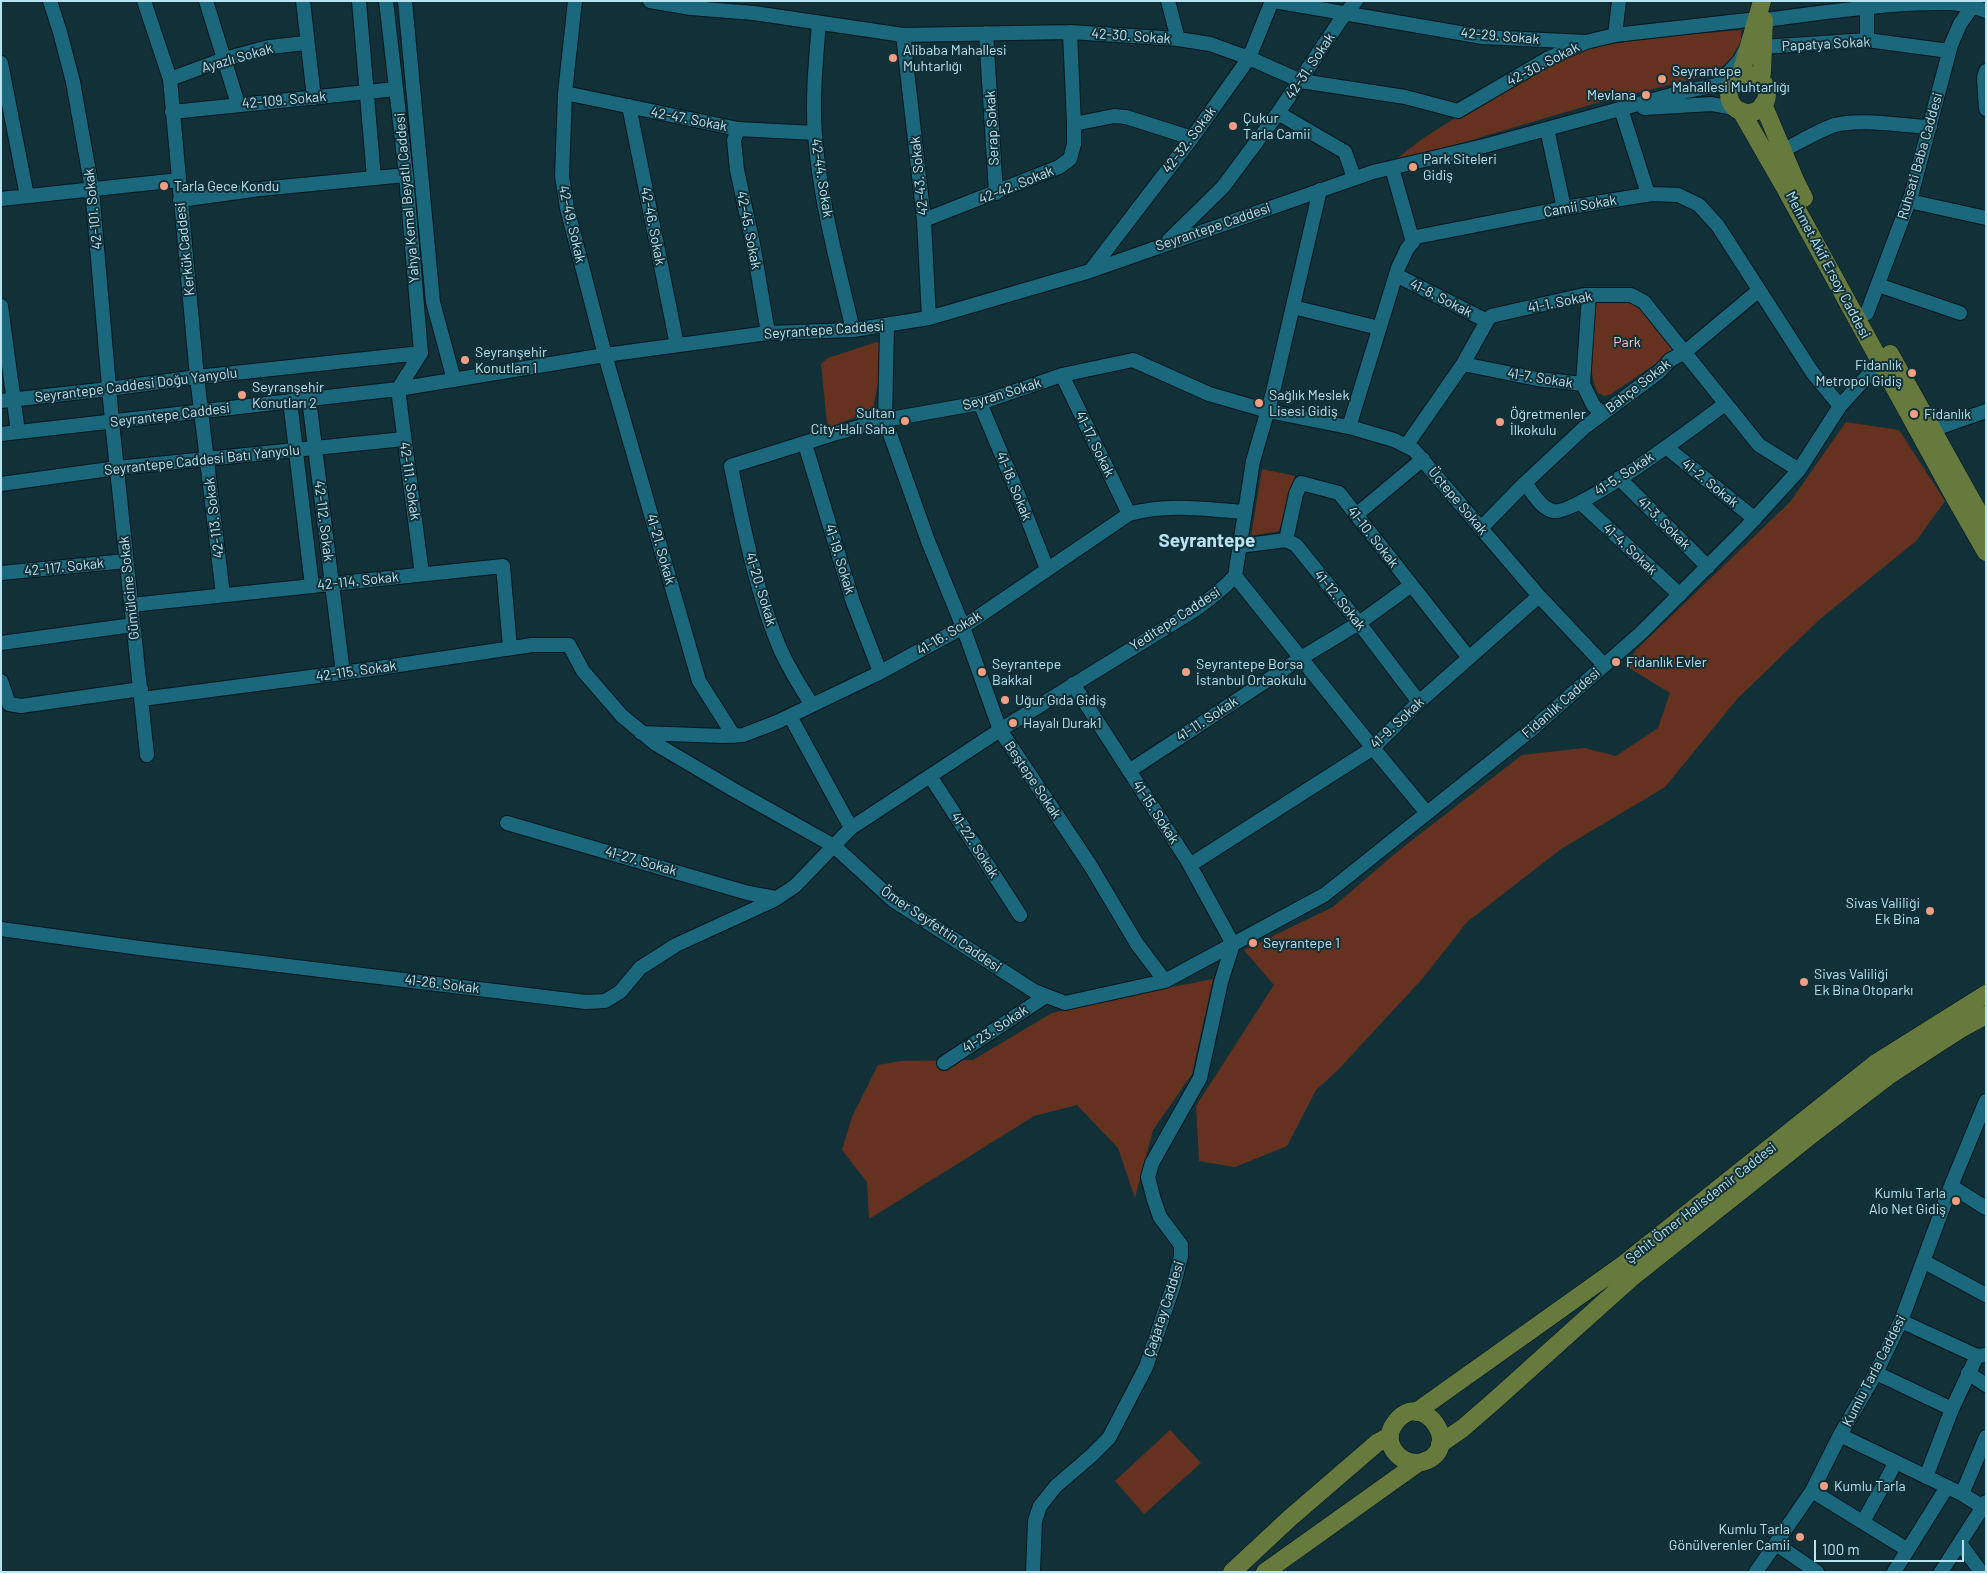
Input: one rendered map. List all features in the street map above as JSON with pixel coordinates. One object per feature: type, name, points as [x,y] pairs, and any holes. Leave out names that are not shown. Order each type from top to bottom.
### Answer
[{"type":"main road","points":[[1737,80],[1749,75],[1759,79],[1766,90],[1764,104],[1754,112],[1739,110],[1730,96],[1730,88],[1737,80],[1756,45],[1764,1]]},
{"type":"main road","points":[[1756,45],[1762,73],[1759,79]]},
{"type":"main road","name":"Mehmet Akif Ersoy Caddesi","points":[[1764,104],[1795,180],[1986,526]]},
{"type":"main road","name":"Mehmet Akif Ersoy Caddesi","points":[[1739,110],[1784,186],[1986,552]]},
{"type":"main road","name":"Şehit Ömer Halisdemir Caddesi","points":[[1416,1412],[1624,1264],[1876,1063],[1986,994]]},
{"type":"main road","name":"Şehit Ömer Halisdemir Caddesi","points":[[1440,1444],[1463,1428],[1493,1402],[1630,1279],[1815,1132],[1888,1076],[1962,1028],[1986,1015]]},
{"type":"main road","points":[[1264,1572],[1418,1463],[1432,1457],[1440,1444],[1440,1433],[1435,1422],[1426,1415],[1416,1412],[1408,1413],[1398,1419],[1392,1426],[1390,1436],[1393,1450],[1400,1458],[1418,1463]]},
{"type":"main road","points":[[1232,1572],[1290,1518],[1377,1443],[1390,1436]]},
{"type":"street","name":"42-101. Sokak","points":[[50,1],[73,82],[92,189],[112,422]]},
{"type":"street","name":"Kerkük Caddesi","points":[[144,1],[170,79],[178,180],[202,411]]},
{"type":"street","points":[[206,1],[238,104]]},
{"type":"street","points":[[303,1],[306,43],[314,98]]},
{"type":"street","points":[[359,1],[374,178]]},
{"type":"street","name":"Yahya Kemal Beyatlı Caddesi","points":[[386,1],[406,175],[421,353]]},
{"type":"street","name":"Yahya Kemal Beyatlı Caddesi","points":[[405,1],[433,302],[454,380]]},
{"type":"street","name":"42-49. Sokak","points":[[575,1],[565,93],[563,184],[567,208],[605,355]]},
{"type":"street","name":"42-30. Sokak","points":[[650,1],[691,8],[754,13],[903,35],[1070,32],[1178,39],[1210,44],[1249,58],[1301,81],[1405,97],[1458,111],[1547,59],[1586,42]]},
{"type":"street","points":[[1168,1],[1178,39]]},
{"type":"street","name":"42-29. Sokak","points":[[1273,1],[1344,15],[1483,37],[1586,42],[1615,35],[1761,20],[1867,4],[1974,3],[1986,11]]},
{"type":"street","name":"42-32. Sokak","points":[[1090,270],[1192,138],[1249,58],[1273,1]]},
{"type":"street","name":"42-31. Sokak","points":[[1165,243],[1223,187],[1301,81],[1344,15],[1356,1]]},
{"type":"street","points":[[1615,35],[1619,1]]},
{"type":"street","name":"Ruhsati Baba Caddesi","points":[[1867,313],[1909,201],[1949,51],[1960,24],[1974,3]]},
{"type":"street","points":[[1867,4],[1867,40]]},
{"type":"street","name":"42-44. Sokak","points":[[819,23],[815,77],[815,133],[819,173],[830,231],[853,330]]},
{"type":"street","points":[[1070,32],[1074,124],[1114,116],[1126,117],[1192,138]]},
{"type":"street","name":"Serap Sokak","points":[[986,33],[996,193]]},
{"type":"street","name":"42-43. Sokak","points":[[903,35],[924,220],[929,318]]},
{"type":"street","name":"Papatya Sokak","points":[[1756,45],[1867,40],[1949,51]]},
{"type":"street","name":"Ayazlı Sokak","points":[[170,79],[224,59],[269,47],[306,43]]},
{"type":"street","points":[[1716,86],[1756,45]]},
{"type":"street","points":[[1,63],[27,196]]},
{"type":"street","points":[[1986,71],[1984,78],[1986,109]]},
{"type":"street","name":"Seyrantepe Caddesi","points":[[1,434],[398,388],[605,355],[768,332],[853,330],[929,318],[1090,270],[1354,178],[1547,129],[1686,91],[1737,80]]},
{"type":"street","name":"42-109. Sokak","points":[[172,112],[238,104],[367,94],[396,89]]},
{"type":"street","name":"42-47. Sokak","points":[[565,93],[738,128],[815,133]]},
{"type":"street","points":[[1712,104],[1749,127]]},
{"type":"street","name":"Seyrantepe Caddesi","points":[[1621,109],[1712,104],[1739,110]]},
{"type":"street","name":"42-46. Sokak","points":[[629,106],[677,345]]},
{"type":"street","points":[[1621,109],[1648,194]]},
{"type":"street","points":[[1278,113],[1345,152],[1354,178]]},
{"type":"street","points":[[1782,151],[1837,125],[1854,123],[1930,127]]},
{"type":"street","name":"42-42. Sokak","points":[[924,220],[1059,167],[1070,159],[1074,144],[1074,124]]},
{"type":"street","name":"42-45. Sokak","points":[[738,128],[734,140],[737,170],[753,244],[768,332]]},
{"type":"street","points":[[1547,129],[1564,208]]},
{"type":"street","points":[[1349,427],[1396,275],[1412,242],[1392,168]]},
{"type":"street","points":[[180,200],[260,188],[406,175]]},
{"type":"street","points":[[1,199],[178,180]]},
{"type":"street","points":[[1320,190],[1268,411],[1253,461],[1235,576],[1427,813]]},
{"type":"street","name":"Camii Sokak","points":[[1412,242],[1416,237],[1564,208],[1648,194],[1678,195],[1699,204],[1718,226],[1758,291],[1812,372],[1840,406]]},
{"type":"street","points":[[1909,201],[1986,218]]},
{"type":"street","name":"41-8. Sokak","points":[[1396,275],[1486,321]]},
{"type":"street","points":[[1878,285],[1960,313]]},
{"type":"street","name":"Bahçe Sokak","points":[[1481,528],[1525,483],[1586,426],[1659,372],[1670,360],[1685,352],[1758,291]]},
{"type":"street","points":[[1583,384],[1589,295]]},
{"type":"street","name":"41-1. Sokak","points":[[1486,321],[1491,316],[1589,295],[1631,295],[1644,302],[1759,445],[1799,470]]},
{"type":"street","points":[[1,306],[8,400],[18,432]]},
{"type":"street","points":[[1293,307],[1379,328]]},
{"type":"street","points":[[1406,446],[1463,364],[1486,321]]},
{"type":"street","points":[[884,420],[887,326]]},
{"type":"street","points":[[398,388],[421,353]]},
{"type":"street","name":"Seyrantepe Caddesi Doğu Yanyolu","points":[[8,400],[421,353]]},
{"type":"street","name":"41-21. Sokak","points":[[605,355],[699,681],[734,736]]},
{"type":"street","name":"Seyran Sokak","points":[[731,466],[884,420],[980,403],[1062,375],[1133,360],[1209,394],[1268,411]]},
{"type":"street","name":"Fidanlık Caddesi","points":[[1233,944],[1324,895],[1531,730],[1604,666],[1680,595],[1755,519],[1799,470],[1840,406],[1880,362]]},
{"type":"street","name":"41-7. Sokak","points":[[1463,364],[1537,379],[1583,384],[1593,405],[1602,414]]},
{"type":"street","name":"41-17. Sokak","points":[[1062,375],[1129,514]]},
{"type":"street","name":"42-111. Sokak","points":[[398,388],[422,574]]},
{"type":"street","name":"42-112. Sokak","points":[[309,399],[343,673]]},
{"type":"street","name":"42-112. Sokak","points":[[290,401],[312,586]]},
{"type":"street","name":"41-18. Sokak","points":[[980,403],[1047,569]]},
{"type":"street","name":"41-5. Sokak","points":[[1525,483],[1547,509],[1557,512],[1580,503],[1666,447],[1725,404]]},
{"type":"street","name":"42-113. Sokak","points":[[202,411],[223,595]]},
{"type":"street","name":"Üçtepe Sokak","points":[[1268,411],[1349,427],[1394,440],[1414,450],[1539,596],[1604,666]]},
{"type":"street","points":[[1932,430],[1986,411]]},
{"type":"street","name":"Beştepe Sokak","points":[[884,420],[1000,730],[1090,865],[1137,944],[1165,982]]},
{"type":"street","name":"Gümülcine Sokak","points":[[112,422],[147,755]]},
{"type":"street","name":"Seyrantepe Caddesi Batı Yanyolu","points":[[1,484],[117,468],[404,439]]},
{"type":"street","name":"41-19. Sokak","points":[[805,444],[853,602],[880,672]]},
{"type":"street","name":"41-2. Sokak","points":[[1666,447],[1755,519]]},
{"type":"street","points":[[1356,515],[1422,459]]},
{"type":"street","name":"41-20. Sokak","points":[[731,466],[747,541],[767,612],[781,652],[812,705]]},
{"type":"street","name":"41-3. Sokak","points":[[1620,478],[1708,567]]},
{"type":"street","name":"41-10. Sokak","points":[[1286,540],[1296,494],[1301,483],[1339,493],[1410,586],[1469,658]]},
{"type":"street","name":"41-4. Sokak","points":[[1580,503],[1680,595]]},
{"type":"street","name":"41-16. Sokak","points":[[641,733],[743,735],[790,716],[880,672],[963,627],[1129,514],[1177,506],[1244,512]]},
{"type":"street","points":[[1239,546],[1286,540]]},
{"type":"street","name":"41-12. Sokak","points":[[1286,540],[1296,545],[1419,702]]},
{"type":"street","name":"42-117. Sokak","points":[[1,573],[126,561]]},
{"type":"street","name":"42-114. Sokak","points":[[131,604],[503,566],[510,648]]},
{"type":"street","name":"Yeditepe Caddesi","points":[[834,846],[851,828],[1000,730],[1220,593],[1235,576]]},
{"type":"street","name":"41-11. Sokak","points":[[1129,771],[1301,658],[1359,623],[1410,586]]},
{"type":"street","name":"41-9. Sokak","points":[[1190,865],[1373,748],[1419,702],[1539,596]]},
{"type":"street","points":[[3,646],[133,625]]},
{"type":"street","name":"42-115. Sokak","points":[[1,681],[9,704],[21,706],[343,673],[532,645],[569,645]]},
{"type":"street","name":"Ömer Seyfettin Caddesi","points":[[569,645],[583,671],[622,716],[641,733],[656,744],[734,790],[834,846],[893,900],[1034,991],[1065,1003],[1165,982],[1233,944]]},
{"type":"street","name":"41-15. Sokak","points":[[1073,684],[1190,865],[1233,944]]},
{"type":"street","points":[[790,716],[851,828]]},
{"type":"street","name":"41-22. Sokak","points":[[930,776],[1020,915]]},
{"type":"street","name":"41-27. Sokak","points":[[507,822],[748,893],[776,898]]},
{"type":"street","name":"41-26. Sokak","points":[[1,929],[147,949],[586,1002],[605,1001],[620,992],[640,968],[676,945],[776,898],[795,886],[834,846]]},
{"type":"street","name":"Çağatay Caddesi","points":[[1033,1572],[1035,1521],[1040,1506],[1056,1486],[1109,1438],[1146,1368],[1174,1284],[1181,1256],[1181,1245],[1160,1217],[1148,1177],[1152,1163],[1200,1078],[1221,982],[1233,944]]},
{"type":"street","name":"41-23. Sokak","points":[[944,1063],[1046,996]]},
{"type":"street","name":"Kumlu Tarla Caddesi","points":[[1756,1572],[1812,1491],[1840,1435],[1876,1373],[1901,1322],[1951,1186],[1986,1100]]},
{"type":"street","points":[[1951,1186],[1986,1208]]},
{"type":"street","points":[[1923,1261],[1984,1289]]},
{"type":"street","points":[[1901,1322],[1981,1356],[1968,1373],[1926,1477]]},
{"type":"street","points":[[1876,1373],[1952,1409]]},
{"type":"street","points":[[1968,1373],[1986,1385]]},
{"type":"street","points":[[1840,1435],[1985,1506],[1942,1571]]},
{"type":"street","points":[[1962,1494],[1986,1437]]},
{"type":"street","points":[[1863,1522],[1896,1462]]},
{"type":"street","points":[[1894,1572],[1947,1487]]},
{"type":"street","points":[[1812,1491],[1908,1550]]},
{"type":"street","points":[[1960,1543],[1981,1572]]},
{"type":"street","points":[[1776,1544],[1817,1572]]},
{"type":"green space","points":[[1741,30],[1741,46],[1729,63],[1697,78],[1593,104],[1390,164],[1422,139],[1466,111],[1553,62],[1585,48],[1661,37]]},
{"type":"green space","name":"Park","points":[[1623,295],[1643,305],[1674,346],[1673,352],[1611,394],[1605,396],[1598,393],[1592,372],[1593,296]]},
{"type":"green space","points":[[877,342],[885,345],[873,409],[832,427],[827,423],[821,364],[828,358]]},
{"type":"green space","points":[[1846,422],[1899,430],[1945,501],[1916,541],[1820,619],[1737,699],[1665,787],[1561,849],[1467,922],[1423,978],[1337,1071],[1316,1090],[1287,1146],[1235,1167],[1199,1161],[1196,1106],[1274,985],[1244,950],[1333,907],[1397,852],[1522,755],[1584,748],[1616,756],[1658,728],[1670,693],[1626,666],[1636,650],[1790,502]]},
{"type":"green space","points":[[1262,469],[1295,476],[1279,531],[1251,536]]},
{"type":"green space","points":[[1213,979],[1192,1074],[1153,1130],[1135,1198],[1118,1148],[1077,1105],[1034,1116],[869,1219],[867,1182],[842,1150],[852,1117],[878,1065],[901,1061],[973,1060],[1052,1013]]},
{"type":"green space","points":[[1170,1430],[1201,1463],[1144,1514],[1115,1481]]},
{"type":"place","name":"Alibaba Mahallesi Muhtarlığı","points":[[893,58]]},
{"type":"place","name":"Seyrantepe Mahallesi Muhtarlığı","points":[[1662,79]]},
{"type":"place","name":"Mevlana","points":[[1646,95]]},
{"type":"place","name":"Çukur Tarla Camii","points":[[1233,126]]},
{"type":"place","name":"Park Siteleri Gidiş","points":[[1413,167]]},
{"type":"place","name":"Tarla Gece Kondu","points":[[164,186]]},
{"type":"place","name":"Seyranşehir Konutları 1","points":[[465,360]]},
{"type":"place","name":"Fidanlık Metropol Gidiş","points":[[1912,373]]},
{"type":"place","name":"Seyranşehir Konutları 2","points":[[242,395]]},
{"type":"place","name":"Sağlık Meslek Lisesi Gidiş","points":[[1259,403]]},
{"type":"place","name":"Fidanlık","points":[[1914,414]]},
{"type":"place","name":"Sultan City-Halı Saha","points":[[905,421]]},
{"type":"place","name":"Öğretmenler İlkokulu","points":[[1500,422]]},
{"type":"place","name":"Fidanlık Evler","points":[[1616,662]]},
{"type":"place","name":"Seyrantepe Bakkal","points":[[982,672]]},
{"type":"place","name":"Seyrantepe Borsa İstanbul Ortaokulu","points":[[1186,672]]},
{"type":"place","name":"Uğur Gıda Gidiş","points":[[1005,700]]},
{"type":"place","name":"Hayalı Durak1","points":[[1013,723]]},
{"type":"place","name":"Sivas Valiliği Ek Bina","points":[[1930,911]]},
{"type":"place","name":"Seyrantepe 1","points":[[1253,943]]},
{"type":"place","name":"Sivas Valiliği Ek Bina Otoparkı","points":[[1804,982]]},
{"type":"place","name":"Kumlu Tarla Alo Net Gidiş","points":[[1956,1201]]},
{"type":"place","name":"Kumlu Tarla","points":[[1824,1486]]},
{"type":"place","name":"Kumlu Tarla Gönülverenler Camii","points":[[1800,1537]]},
{"type":"district","name":"Seyrantepe","points":[[1207,541]]}]
